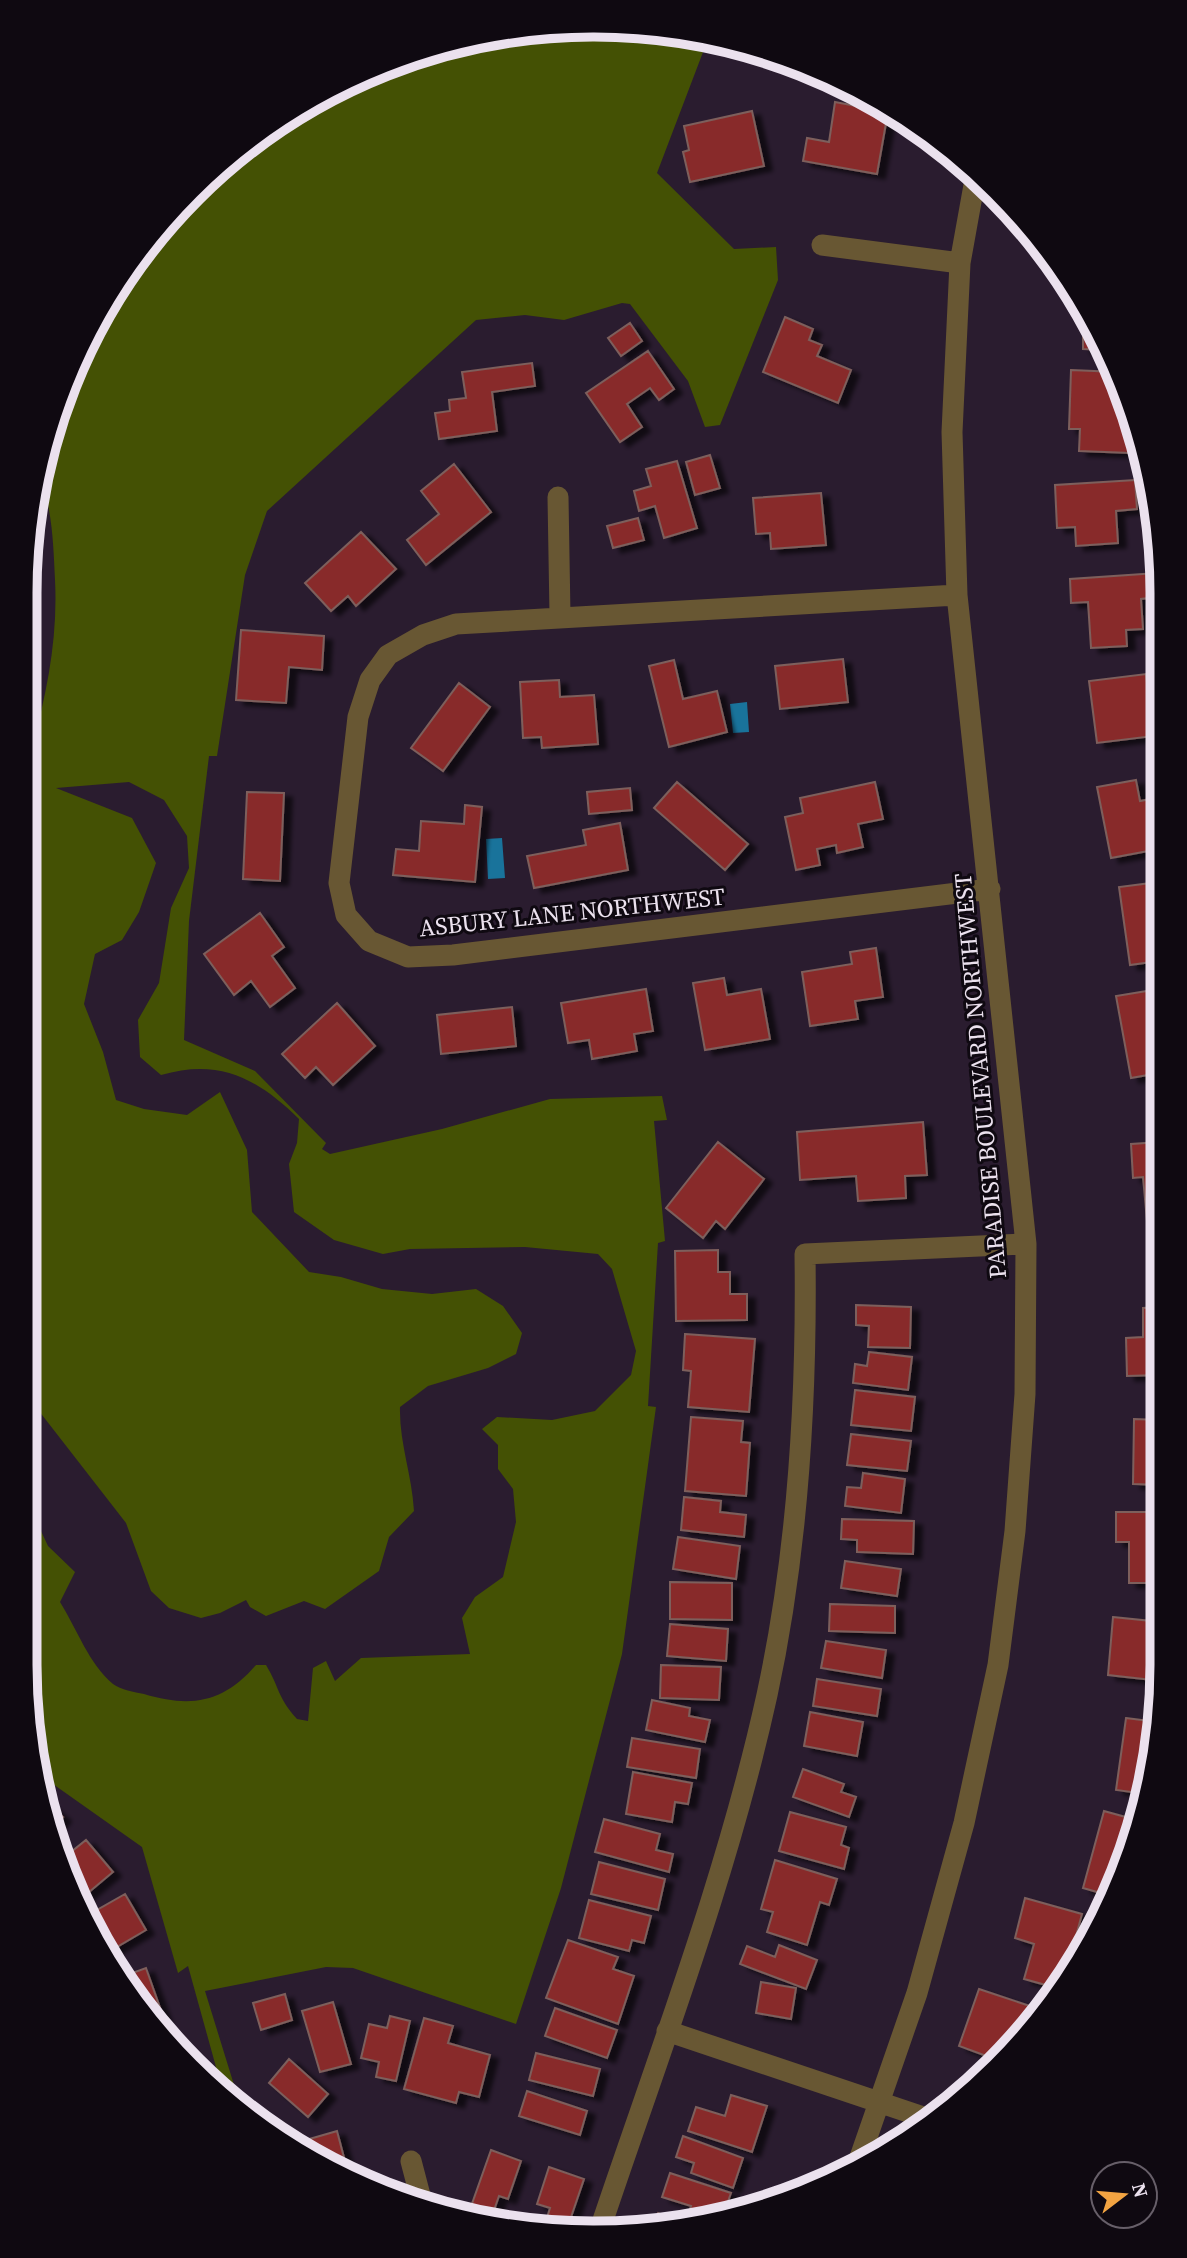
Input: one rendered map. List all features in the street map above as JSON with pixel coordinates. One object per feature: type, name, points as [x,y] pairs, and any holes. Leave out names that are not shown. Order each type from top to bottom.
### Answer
[{"type":"street","name":"PARADISE BOULEVARD NORTHWEST","points":[[862,2152],[917,1993],[964,1824],[998,1665],[1015,1531],[1024,1408],[1026,1244],[957,595],[952,432],[960,263],[974,187]]},
{"type":"street","points":[[822,245],[960,263]]},
{"type":"street","points":[[558,497],[560,615]]},
{"type":"street","name":"ASBURY LANE NORTHWEST","points":[[957,595],[660,615],[560,615],[456,624],[423,635],[388,655],[370,680],[358,717],[339,883],[346,915],[369,941],[408,957],[453,955],[990,889]]},
{"type":"street","points":[[603,2221],[742,1801],[767,1693],[787,1578],[806,1364],[805,1254],[1026,1244]]},
{"type":"street","points":[[667,2031],[918,2116]]},
{"type":"street","points":[[411,2161],[419,2193]]},
{"type":"green space","points":[[594,37],[630,38],[705,48],[657,173],[734,249],[776,247],[778,280],[720,425],[705,427],[688,381],[630,304],[622,303],[564,320],[525,315],[476,320],[267,511],[245,575],[217,756],[209,756],[189,921],[184,1040],[255,1071],[326,1143],[322,1149],[330,1154],[442,1129],[550,1099],[662,1096],[667,1120],[654,1121],[665,1241],[658,1243],[648,1406],[656,1407],[622,1654],[561,1888],[516,2024],[353,1968],[326,1967],[205,1991],[236,2091],[218,2076],[188,1966],[178,1973],[142,1847],[49,1781],[38,1701],[37,1522],[48,1546],[75,1572],[60,1602],[97,1667],[113,1684],[161,1698],[191,1701],[218,1695],[244,1678],[256,1665],[266,1665],[290,1711],[297,1719],[308,1721],[313,1668],[326,1661],[335,1681],[361,1658],[470,1654],[462,1618],[475,1597],[503,1577],[516,1522],[513,1489],[498,1469],[498,1445],[482,1429],[497,1417],[552,1420],[595,1411],[631,1375],[636,1351],[612,1269],[598,1254],[525,1247],[410,1249],[383,1254],[334,1240],[294,1212],[289,1164],[297,1143],[299,1119],[268,1092],[236,1075],[201,1069],[161,1075],[140,1057],[138,1020],[159,983],[171,908],[189,868],[187,836],[164,800],[129,782],[56,788],[132,818],[156,863],[139,912],[122,940],[95,954],[84,1004],[103,1052],[116,1100],[144,1109],[187,1115],[220,1092],[247,1150],[252,1212],[309,1272],[341,1277],[382,1289],[432,1294],[476,1289],[503,1306],[522,1333],[516,1354],[488,1368],[428,1386],[400,1407],[401,1433],[414,1511],[389,1537],[379,1571],[325,1609],[304,1601],[266,1616],[250,1607],[246,1600],[220,1613],[201,1618],[169,1608],[151,1591],[126,1523],[37,1408],[37,726],[47,685],[55,623],[51,527],[46,495],[56,449],[79,380],[111,315],[175,226],[226,175],[255,152],[315,111],[347,94],[415,66],[485,47],[557,38]]},
{"type":"water","points":[[747,702],[749,732],[733,733],[730,704]]},
{"type":"water","points":[[502,838],[505,878],[488,879],[486,839]]},
{"type":"building","points":[[835,102],[866,108],[887,120],[877,174],[803,161],[807,138],[829,142]]},
{"type":"building","points":[[752,111],[764,166],[690,182],[683,152],[689,150],[684,126]]},
{"type":"building","points":[[785,317],[813,329],[809,340],[822,345],[817,356],[851,370],[838,403],[763,372]]},
{"type":"building","points":[[630,323],[642,341],[621,356],[608,338]]},
{"type":"building","points":[[1083,328],[1094,350],[1083,349]]},
{"type":"building","points":[[648,351],[674,389],[659,400],[650,388],[627,404],[642,427],[620,442],[586,393]]},
{"type":"building","points":[[532,363],[535,386],[492,392],[497,431],[439,439],[435,413],[450,411],[449,400],[466,398],[462,372]]},
{"type":"building","points":[[1071,370],[1104,371],[1121,415],[1130,453],[1079,451],[1080,429],[1069,429]]},
{"type":"building","points":[[710,455],[720,488],[695,495],[686,462]]},
{"type":"building","points":[[677,461],[697,528],[664,538],[655,506],[639,511],[634,491],[651,486],[646,469]]},
{"type":"building","points":[[454,464],[491,512],[426,565],[407,540],[439,514],[421,491]]},
{"type":"building","points":[[1135,480],[1137,509],[1116,511],[1118,543],[1076,546],[1075,527],[1057,528],[1055,485]]},
{"type":"building","points":[[821,493],[826,545],[771,549],[770,533],[756,534],[753,498]]},
{"type":"building","points":[[638,518],[644,540],[613,548],[607,526]]},
{"type":"building","points":[[361,532],[396,569],[356,606],[348,596],[331,611],[305,583]]},
{"type":"building","points":[[1149,574],[1150,598],[1141,599],[1143,629],[1126,630],[1127,646],[1091,648],[1088,602],[1071,603],[1070,579]]},
{"type":"building","points":[[241,630],[324,636],[322,670],[289,667],[286,703],[236,700]]},
{"type":"building","points":[[843,659],[848,702],[780,709],[775,666]]},
{"type":"building","points":[[674,660],[683,699],[717,691],[727,732],[669,747],[649,666]]},
{"type":"building","points":[[1146,674],[1150,736],[1097,743],[1089,681]]},
{"type":"building","points":[[559,680],[560,697],[594,695],[598,744],[542,748],[541,737],[523,738],[520,682]]},
{"type":"building","points":[[459,683],[490,707],[443,771],[411,748]]},
{"type":"building","points":[[1136,780],[1140,801],[1150,799],[1150,851],[1111,858],[1097,787]]},
{"type":"building","points":[[677,782],[748,844],[725,870],[654,808]]},
{"type":"building","points":[[875,782],[883,819],[858,824],[863,847],[837,853],[836,845],[817,849],[820,865],[796,870],[785,817],[803,813],[800,798]]},
{"type":"building","points":[[630,788],[632,810],[589,814],[587,792]]},
{"type":"building","points":[[247,792],[284,793],[280,881],[243,879]]},
{"type":"building","points":[[465,805],[482,807],[475,882],[393,875],[396,849],[419,851],[421,821],[464,824]]},
{"type":"building","points":[[620,823],[628,870],[534,888],[527,856],[586,845],[583,830]]},
{"type":"building","points":[[1150,883],[1150,962],[1130,965],[1119,887]]},
{"type":"building","points":[[260,913],[284,947],[272,956],[295,988],[270,1007],[251,981],[234,995],[204,954]]},
{"type":"building","points":[[876,948],[883,997],[855,1001],[858,1019],[810,1026],[802,972],[852,964],[850,952]]},
{"type":"building","points":[[724,978],[727,995],[761,989],[770,1039],[705,1050],[693,983]]},
{"type":"building","points":[[646,989],[653,1031],[634,1034],[637,1051],[592,1059],[589,1040],[568,1043],[561,1003]]},
{"type":"building","points":[[1150,990],[1150,1075],[1131,1078],[1116,996]]},
{"type":"building","points":[[337,1003],[375,1046],[333,1085],[316,1067],[305,1078],[282,1054]]},
{"type":"building","points":[[512,1007],[516,1046],[441,1054],[437,1015]]},
{"type":"building","points":[[923,1122],[927,1175],[905,1176],[906,1198],[858,1201],[856,1176],[800,1180],[797,1132]]},
{"type":"building","points":[[718,1142],[764,1179],[725,1229],[716,1221],[703,1238],[666,1208]]},
{"type":"building","points":[[1150,1143],[1150,1232],[1143,1177],[1133,1178],[1131,1144]]},
{"type":"building","points":[[718,1250],[718,1272],[730,1272],[730,1294],[747,1294],[747,1320],[676,1321],[675,1251]]},
{"type":"building","points":[[856,1305],[911,1307],[910,1348],[868,1347],[869,1326],[856,1325]]},
{"type":"building","points":[[1143,1308],[1150,1308],[1150,1375],[1127,1376],[1126,1338],[1143,1337]]},
{"type":"building","points":[[685,1334],[755,1339],[749,1412],[688,1407],[691,1371],[683,1370]]},
{"type":"building","points":[[869,1352],[912,1357],[908,1390],[853,1383],[855,1364],[867,1366]]},
{"type":"building","points":[[855,1390],[915,1397],[911,1431],[851,1425]]},
{"type":"building","points":[[691,1417],[743,1421],[741,1442],[750,1443],[746,1496],[685,1491]]},
{"type":"building","points":[[1134,1419],[1150,1420],[1150,1485],[1133,1484]]},
{"type":"building","points":[[851,1434],[911,1441],[907,1471],[847,1465]]},
{"type":"building","points":[[863,1473],[905,1479],[901,1513],[845,1506],[847,1487],[861,1488]]},
{"type":"building","points":[[684,1497],[721,1501],[720,1512],[746,1515],[744,1537],[681,1530]]},
{"type":"building","points":[[1116,1512],[1150,1512],[1150,1583],[1129,1583],[1129,1542],[1116,1542]]},
{"type":"building","points":[[842,1519],[914,1521],[913,1554],[857,1552],[857,1540],[841,1539]]},
{"type":"building","points":[[678,1537],[740,1546],[736,1579],[673,1569]]},
{"type":"building","points":[[845,1561],[901,1569],[897,1596],[841,1588]]},
{"type":"building","points":[[670,1582],[732,1583],[732,1620],[670,1619]]},
{"type":"building","points":[[830,1604],[895,1606],[895,1633],[829,1631]]},
{"type":"building","points":[[1113,1617],[1150,1621],[1150,1680],[1108,1675]]},
{"type":"building","points":[[670,1624],[728,1629],[726,1661],[667,1656]]},
{"type":"building","points":[[826,1641],[886,1650],[882,1678],[821,1668]]},
{"type":"building","points":[[661,1665],[721,1667],[719,1700],[660,1698]]},
{"type":"building","points":[[817,1679],[881,1689],[877,1716],[813,1706]]},
{"type":"building","points":[[652,1700],[690,1708],[689,1716],[710,1720],[705,1742],[646,1730]]},
{"type":"building","points":[[810,1712],[863,1722],[857,1756],[804,1746]]},
{"type":"building","points":[[1126,1718],[1147,1721],[1135,1793],[1116,1790]]},
{"type":"building","points":[[632,1738],[700,1749],[696,1778],[627,1767]]},
{"type":"building","points":[[803,1769],[844,1784],[841,1792],[856,1797],[849,1817],[793,1797]]},
{"type":"building","points":[[633,1772],[692,1783],[688,1804],[675,1802],[672,1822],[626,1814]]},
{"type":"building","points":[[1104,1811],[1128,1818],[1101,1893],[1083,1888]]},
{"type":"building","points":[[790,1812],[846,1827],[841,1845],[849,1848],[844,1869],[779,1851]]},
{"type":"building","points":[[604,1819],[660,1834],[656,1850],[673,1854],[669,1872],[595,1852]]},
{"type":"building","points":[[86,1840],[113,1872],[86,1894],[70,1853]]},
{"type":"building","points":[[775,1860],[837,1879],[829,1905],[820,1902],[807,1945],[767,1932],[773,1912],[761,1909]]},
{"type":"building","points":[[599,1862],[665,1879],[658,1910],[591,1894]]},
{"type":"building","points":[[125,1894],[146,1930],[114,1948],[94,1912]]},
{"type":"building","points":[[1025,1898],[1082,1914],[1073,1948],[1048,1986],[1024,1979],[1034,1944],[1015,1938]]},
{"type":"building","points":[[589,1900],[651,1916],[644,1943],[632,1940],[629,1951],[579,1938]]},
{"type":"building","points":[[568,1940],[618,1957],[613,1969],[634,1976],[618,2024],[546,1998]]},
{"type":"building","points":[[779,1945],[817,1960],[806,1989],[740,1964],[747,1946],[775,1957]]},
{"type":"building","points":[[146,1968],[163,2017],[152,2003],[131,1974]]},
{"type":"building","points":[[761,1982],[796,1988],[791,2019],[756,2013]]},
{"type":"building","points":[[979,1989],[1030,2006],[1012,2032],[988,2057],[959,2046]]},
{"type":"building","points":[[285,1994],[292,2020],[261,2030],[253,2003]]},
{"type":"building","points":[[333,2002],[351,2064],[320,2072],[302,2011]]},
{"type":"building","points":[[555,2008],[617,2030],[607,2058],[545,2036]]},
{"type":"building","points":[[390,2016],[410,2021],[396,2081],[376,2077],[379,2062],[361,2058],[369,2024],[387,2028]]},
{"type":"building","points":[[424,2018],[453,2026],[448,2043],[490,2055],[479,2097],[459,2092],[456,2103],[404,2089]]},
{"type":"building","points":[[536,2053],[600,2069],[593,2096],[529,2080]]},
{"type":"building","points":[[289,2059],[328,2094],[308,2117],[269,2083]]},
{"type":"building","points":[[527,2091],[587,2111],[580,2135],[519,2116]]},
{"type":"building","points":[[731,2095],[767,2106],[752,2152],[688,2131],[696,2107],[725,2116]]},
{"type":"building","points":[[337,2131],[345,2163],[315,2147],[305,2140]]},
{"type":"building","points":[[683,2136],[743,2158],[733,2188],[691,2173],[694,2163],[676,2157]]},
{"type":"building","points":[[491,2150],[521,2161],[508,2199],[499,2196],[493,2212],[471,2207]]},
{"type":"building","points":[[549,2167],[584,2179],[570,2220],[547,2219],[550,2208],[537,2204]]},
{"type":"building","points":[[670,2173],[731,2193],[727,2205],[689,2213],[691,2206],[662,2197]]}]
